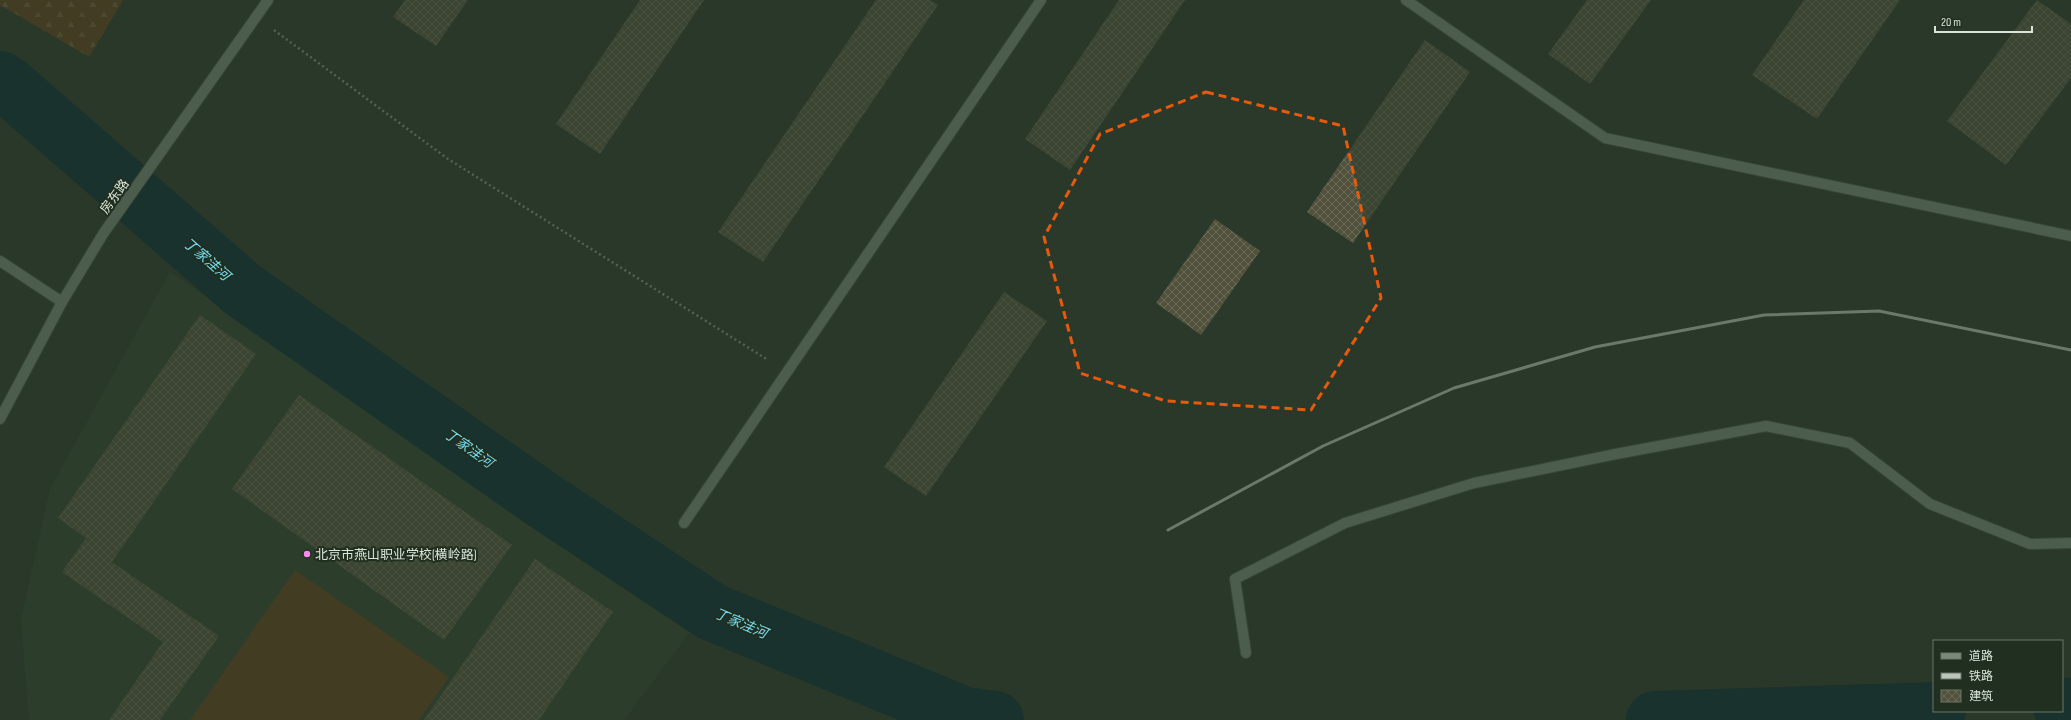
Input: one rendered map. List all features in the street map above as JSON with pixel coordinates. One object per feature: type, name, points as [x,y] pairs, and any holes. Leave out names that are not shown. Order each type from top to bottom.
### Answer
[{"type":"street","name":"房东路","points":[[0,419],[62,302],[103,234],[168,144],[268,0]]},
{"type":"street","points":[[684,523],[1041,0]]},
{"type":"street","points":[[1406,0],[1605,138],[2071,236]]},
{"type":"street","points":[[0,261],[62,302]]},
{"type":"street","points":[[1246,653],[1235,579],[1345,523],[1474,483],[1616,454],[1766,426],[1850,443],[1930,504],[2030,544],[2071,542]]},
{"type":"path","points":[[257,17],[448,159],[764,358],[786,374]]},
{"type":"highlighted area","points":[[1206,92],[1343,126],[1381,298],[1311,410],[1166,401],[1080,373],[1044,237],[1100,134]]},
{"type":"shaded area","name":"北京市燕山职业学校(横岭路)","points":[[170,272],[690,632],[624,720],[29,720],[21,619],[50,489]]},
{"type":"green space","points":[[0,0],[123,0],[89,57],[0,5]]},
{"type":"green space","points":[[295,570],[449,677],[419,720],[190,720]]},
{"type":"building","points":[[405,0],[468,0],[436,46],[393,17]]},
{"type":"building","points":[[640,0],[704,0],[600,154],[556,124]]},
{"type":"building","points":[[876,0],[930,0],[938,5],[763,262],[718,232]]},
{"type":"building","points":[[1119,0],[1185,0],[1070,170],[1025,139]]},
{"type":"building","points":[[1587,0],[1651,0],[1590,84],[1548,54]]},
{"type":"building","points":[[1804,0],[1900,0],[1817,119],[1752,75]]},
{"type":"building","points":[[2037,0],[2071,24],[2071,78],[2006,165],[1947,121]]},
{"type":"building","points":[[1425,40],[1470,72],[1353,243],[1307,212]]},
{"type":"building","points":[[1215,219],[1260,251],[1201,335],[1156,303]]},
{"type":"building","points":[[1004,292],[1047,321],[926,496],[884,467]]},
{"type":"building","points":[[200,315],[256,354],[112,562],[219,636],[160,720],[109,720],[163,642],[62,572],[86,538],[58,518]]},
{"type":"building","points":[[299,395],[512,545],[444,640],[232,489]]},
{"type":"building","points":[[535,559],[613,612],[539,720],[424,720]]},
{"type":"waterway","name":"丁家洼河","points":[[0,80],[9,86],[243,290],[537,496],[712,612],[965,716],[995,720]]},
{"type":"waterway","name":"丁家洼河","points":[[2063,707],[2071,707]]},
{"type":"waterway","name":"丁家洼河","points":[[1655,720],[1933,711]]},
{"type":"railway","points":[[1168,530],[1323,446],[1454,388],[1595,347],[1764,315],[1879,311],[2071,350]]},
{"type":"place","name":"北京市燕山职业学校(横岭路)","points":[[307,554]]}]
